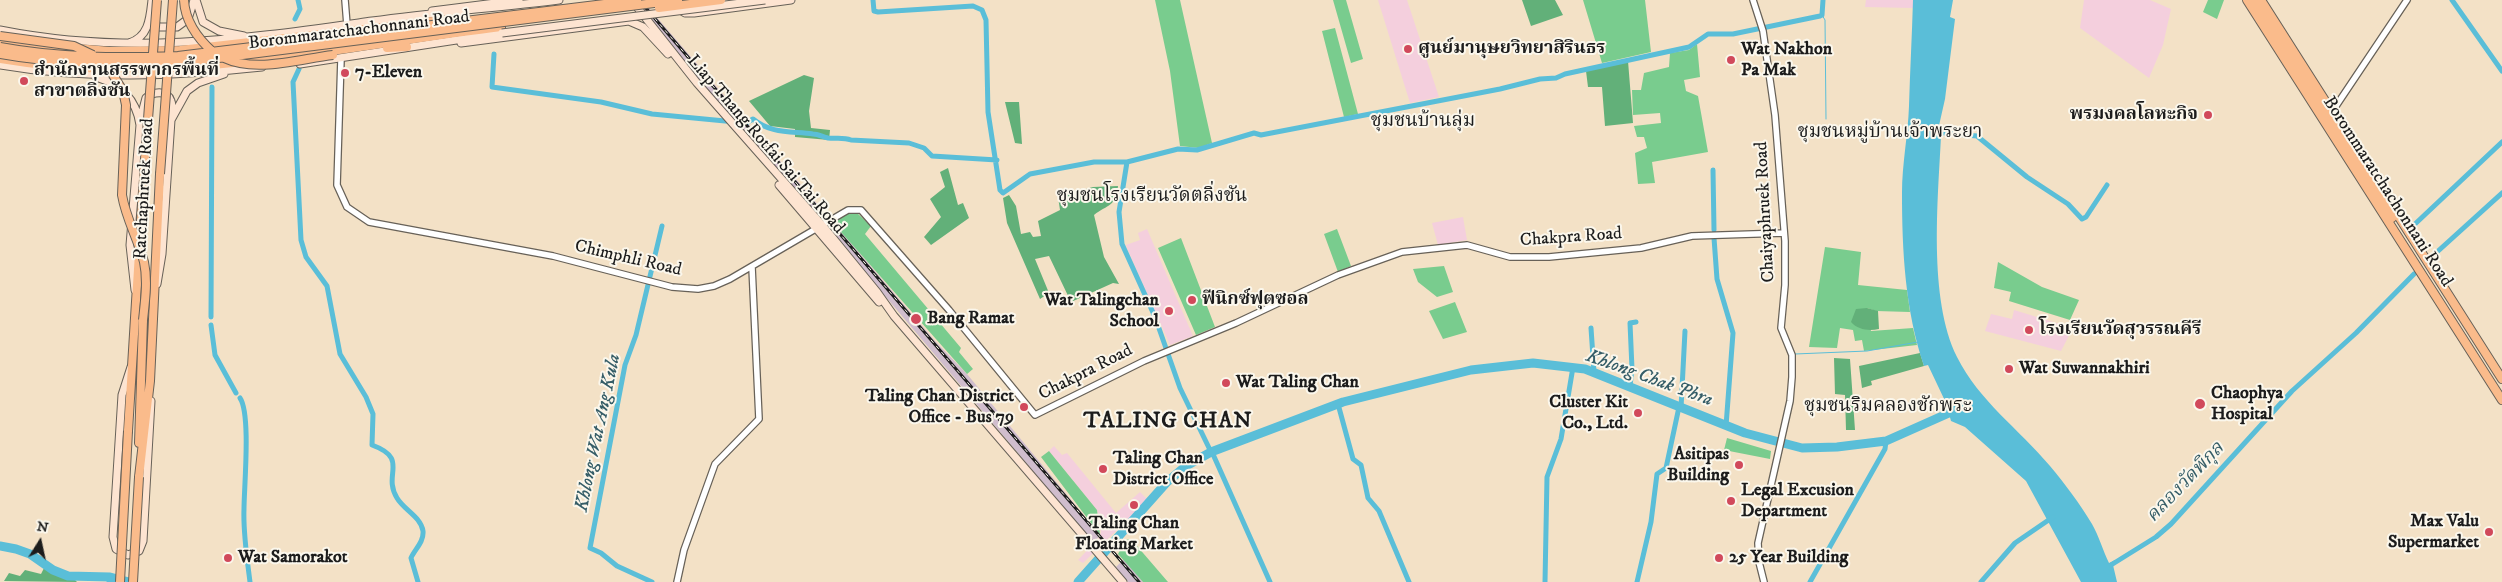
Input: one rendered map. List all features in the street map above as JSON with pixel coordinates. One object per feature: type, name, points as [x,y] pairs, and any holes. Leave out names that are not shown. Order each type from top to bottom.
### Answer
[{"type":"main road","points":[[121,44],[142,37],[149,22],[152,0]]},
{"type":"main road","name":"Ratchaphruek Road","points":[[120,582],[144,172],[157,0]]},
{"type":"main road","name":"Ratchaphruek Road","points":[[133,365],[122,395],[112,537],[116,549],[128,555],[139,551],[143,541],[160,174],[173,0]]},
{"type":"main road","points":[[184,0],[189,22],[198,36],[216,55],[229,61],[258,64],[407,47]]},
{"type":"main road","points":[[150,12],[154,23],[159,27],[177,27],[188,19],[195,0]]},
{"type":"main road","points":[[195,0],[203,22],[219,31],[254,37]]},
{"type":"main road","points":[[413,16],[418,13],[445,8],[519,0]]},
{"type":"main road","points":[[0,30],[55,39],[121,44],[185,43],[254,37],[413,16],[498,11],[559,0]]},
{"type":"main road","name":"Borommaratchachonnani Road","points":[[0,41],[109,51],[180,50],[498,11],[610,0]]},
{"type":"main road","points":[[618,0],[628,12],[623,22]]},
{"type":"main road","name":"Liap Thang Rotfai Sai Tai Road","points":[[626,0],[668,54],[877,292],[886,306],[1123,582]]},
{"type":"main road","name":"Liap Thang Rotfai Sai Tai Road","points":[[631,0],[723,116]]},
{"type":"main road","points":[[0,47],[67,55],[114,58],[178,56],[638,0]]},
{"type":"main road","points":[[672,0],[681,11],[688,14],[790,0]]},
{"type":"main road","points":[[0,54],[76,63],[179,63],[678,0]]},
{"type":"main road","name":"Borommaratchachonnani Road","points":[[0,59],[65,68],[116,71],[180,68],[502,30],[721,0]]},
{"type":"main road","points":[[0,65],[88,74],[152,75],[241,70],[341,58],[502,30],[765,0]]},
{"type":"main road","name":"Borommaratchachonnani Road","points":[[2248,0],[2502,400]]},
{"type":"main road","points":[[2254,0],[2502,391]]},
{"type":"main road","points":[[2261,0],[2502,379]]},
{"type":"main road","name":"Borommaratchachonnani Road","points":[[2266,0],[2502,371]]},
{"type":"main road","points":[[371,21],[403,23]]},
{"type":"main road","points":[[435,43],[476,42],[634,22],[643,27],[668,54]]},
{"type":"main road","points":[[0,36],[74,46],[104,62],[115,76],[122,91],[126,105],[122,195],[146,276],[139,473]]},
{"type":"main road","points":[[171,120],[187,91],[212,77],[241,70]]},
{"type":"main road","points":[[88,74],[114,84],[125,91],[138,110],[140,124]]},
{"type":"main road","points":[[137,303],[130,251],[140,124],[146,98],[153,93],[159,92],[171,101],[171,120],[162,254],[154,294]]},
{"type":"main road","name":"Ratchaphruek Road","points":[[133,582],[139,473],[150,381]]},
{"type":"street","points":[[345,0],[347,25]]},
{"type":"street","name":"Chaiyaphruek Road","points":[[1753,0],[1763,31],[1775,115],[1786,272],[1781,328],[1792,355],[1790,401],[1758,543],[1759,562],[1764,582]]},
{"type":"street","points":[[2334,109],[2407,0]]},
{"type":"street","name":"Chimphli Road","points":[[341,58],[337,185],[347,207],[355,215],[368,222],[553,256],[649,282],[672,287],[698,289],[717,285],[752,267],[848,210],[855,209],[865,212],[1035,416]]},
{"type":"street","name":"Chakpra Road","points":[[1035,416],[1163,352],[1236,323],[1352,269],[1402,252],[1467,245],[1510,257],[1549,257],[1640,248],[1692,236],[1784,233]]},
{"type":"street","points":[[678,582],[684,550],[715,464],[759,419],[752,267]]},
{"type":"shaded area","points":[[635,0],[642,0],[935,341],[967,374],[1100,535],[1094,543],[830,231],[697,78]]},
{"type":"shaded area","name":"ศูนย์มานุษยวิทยาสิรินธร","points":[[1378,0],[1407,0],[1439,97],[1410,103]]},
{"type":"shaded area","points":[[1866,0],[1913,0],[1913,8],[1865,7]]},
{"type":"shaded area","points":[[2084,0],[2150,0],[2171,9],[2163,45],[2149,78],[2080,28]]},
{"type":"shaded area","points":[[1463,217],[1467,240],[1438,245],[1432,223]]},
{"type":"shaded area","name":"Wat Talingchan School","points":[[1147,229],[1193,336],[1170,345],[1126,245],[1140,240],[1138,233]]},
{"type":"shaded area","name":"โรงเรียนวัดสุวรรณคีรี","points":[[2014,310],[2073,328],[2061,351],[1985,331],[1991,314],[2012,319]]},
{"type":"shaded area","name":"Taling Chan Floating Market","points":[[1054,446],[1062,455],[1067,453],[1116,513],[1140,492],[1148,500],[1083,563],[1078,560],[1099,538],[1101,532],[1097,510],[1049,451]]},
{"type":"shaded area","points":[[1124,559],[1143,582],[1128,582],[1116,567]]},
{"type":"green space","points":[[1155,0],[1180,0],[1212,143],[1199,148],[1180,146],[1170,71]]},
{"type":"green space","points":[[1333,0],[1346,0],[1363,59],[1351,63]]},
{"type":"green space","points":[[1522,0],[1555,0],[1563,15],[1531,26]]},
{"type":"green space","points":[[1583,0],[1645,0],[1651,52],[1602,63]]},
{"type":"green space","points":[[2208,0],[2224,0],[2217,19],[2203,12]]},
{"type":"green space","points":[[1335,28],[1358,114],[1344,117],[1322,31]]},
{"type":"green space","points":[[1697,44],[1700,77],[1684,80],[1686,91],[1698,96],[1708,152],[1652,162],[1655,183],[1638,184],[1635,153],[1647,148],[1644,137],[1637,137],[1634,126],[1661,123],[1660,113],[1633,115],[1632,90],[1641,90],[1644,73],[1669,67],[1670,53],[1689,50]]},
{"type":"green space","points":[[1628,61],[1633,123],[1605,126],[1602,87],[1588,87],[1586,71]]},
{"type":"green space","points":[[804,75],[814,78],[809,111],[811,128],[830,130],[829,140],[795,137],[795,129],[770,126],[749,101]]},
{"type":"green space","points":[[1005,102],[1019,102],[1022,144],[1015,143]]},
{"type":"green space","points":[[948,168],[958,205],[963,203],[969,218],[931,245],[924,237],[941,217],[930,199],[945,187],[940,172]]},
{"type":"green space","points":[[1118,186],[1113,202],[1094,215],[1104,257],[1119,284],[1113,283],[1071,302],[1049,256],[1035,259],[1049,293],[1040,299],[1007,223],[1003,198],[1009,195],[1016,206],[1021,234],[1030,232],[1033,237],[1041,236],[1038,221],[1060,210],[1058,197],[1093,187]]},
{"type":"green space","points":[[856,212],[871,226],[865,234],[961,348],[959,352],[973,369],[967,374],[833,223],[844,215]]},
{"type":"green space","points":[[1337,229],[1351,266],[1338,272],[1324,234]]},
{"type":"green space","name":"ฟีนิกซ์ฟุตซอล","points":[[1181,238],[1215,327],[1196,335],[1158,248]]},
{"type":"green space","points":[[1825,247],[1861,252],[1858,285],[1907,290],[1910,312],[1876,311],[1867,308],[1871,331],[1913,328],[1917,345],[1864,351],[1862,340],[1855,341],[1853,330],[1840,328],[1837,348],[1809,347]]},
{"type":"green space","points":[[1998,262],[2042,287],[2079,300],[2070,320],[2009,301],[2011,292],[1994,288]]},
{"type":"green space","points":[[1444,266],[1453,292],[1437,297],[1418,282],[1413,269]]},
{"type":"green space","points":[[1455,302],[1467,332],[1443,339],[1429,311]]},
{"type":"green space","points":[[1867,308],[1878,311],[1879,329],[1864,329],[1857,327],[1851,322],[1856,309]]},
{"type":"green space","points":[[1920,353],[1924,366],[1871,381],[1872,385],[1862,388],[1859,366]]},
{"type":"green space","points":[[1834,358],[1850,359],[1855,430],[1846,430],[1845,395],[1835,394]]},
{"type":"green space","points":[[1727,438],[1771,451],[1770,459],[1724,450]]},
{"type":"green space","points":[[1049,451],[1097,510],[1100,535],[1041,457]]},
{"type":"green space","points":[[1131,539],[1168,582],[1143,582],[1118,554],[1125,540]]},
{"type":"green space","points":[[44,568],[73,578],[77,582],[4,581],[9,573],[20,576],[25,570],[41,574]]},
{"type":"water","points":[[1913,0],[1953,0],[1950,17],[1955,19],[1945,99],[1938,130],[1941,136],[1937,218],[1938,278],[1948,333],[1957,357],[1976,387],[2038,452],[2067,487],[2082,509],[2094,529],[2109,563],[2115,560],[2117,563],[2113,565],[2117,582],[2081,582],[2026,481],[1965,427],[1951,421],[1946,403],[1928,365],[1924,366],[1909,302],[1902,215],[1902,182],[1908,117]]},
{"type":"waterway","points":[[295,19],[300,9],[298,0]]},
{"type":"waterway","points":[[873,0],[874,11],[878,12],[973,6],[982,10],[986,20],[988,112],[1000,190],[1003,193],[1030,174],[1094,162],[1127,162],[1119,212],[1122,244],[1155,317],[1180,388],[1211,452]]},
{"type":"waterway","points":[[1127,162],[1178,149],[1197,150],[1254,133],[1261,135],[1500,89],[1540,79],[1556,78],[1565,74],[1689,47],[1708,34],[1733,34],[1820,16],[1822,15],[1823,0]]},
{"type":"waterway","points":[[2452,0],[2502,71]]},
{"type":"waterway","points":[[1822,15],[1825,20],[1826,119]]},
{"type":"waterway","points":[[494,54],[492,87],[601,102],[652,114],[746,123],[753,119],[774,130],[815,134],[828,138],[909,143],[924,148],[932,156],[997,160]]},
{"type":"waterway","points":[[299,69],[293,82],[301,240],[306,257],[327,286],[340,354],[366,397],[373,414],[372,445],[390,456],[393,462],[393,489],[397,498],[422,526],[422,539],[411,558],[418,582]]},
{"type":"waterway","points":[[211,317],[212,87]]},
{"type":"waterway","points":[[1934,132],[1977,136],[2027,177],[2068,204],[2082,219],[2086,217],[2107,185]]},
{"type":"waterway","points":[[2415,224],[2502,142]]},
{"type":"waterway","points":[[1713,170],[1714,230]]},
{"type":"waterway","name":"คลองวัดพิกุล","points":[[2437,252],[2502,193]]},
{"type":"waterway","name":"Khlong Wat Ang Kula","points":[[652,582],[617,566],[601,553],[590,548],[625,365],[636,335],[662,226]]},
{"type":"waterway","points":[[1714,238],[1717,279],[1733,333],[1726,426]]},
{"type":"waterway","name":"คลองวัดพิกุล","points":[[2111,565],[2156,537],[2171,524],[2292,391],[2356,333],[2414,274]]},
{"type":"waterway","points":[[1630,386],[1632,369],[1630,323],[1636,322]]},
{"type":"waterway","points":[[211,325],[215,355],[236,393]]},
{"type":"waterway","points":[[1591,328],[1594,372]]},
{"type":"waterway","points":[[1681,408],[1685,331]]},
{"type":"waterway","points":[[1795,354],[1867,351],[1918,342]]},
{"type":"waterway","name":"Khlong Chak Phra","points":[[1078,582],[1167,482],[1186,466],[1211,452],[1343,402],[1471,370],[1533,363],[1585,369],[1745,433],[1802,448],[1837,447],[1886,441],[1958,409]]},
{"type":"waterway","points":[[1545,582],[1547,477],[1561,439],[1573,367]]},
{"type":"waterway","points":[[240,398],[243,406],[246,434],[244,527],[250,582]]},
{"type":"waterway","points":[[1338,404],[1353,459],[1361,465],[1368,498],[1379,511],[1409,582]]},
{"type":"waterway","points":[[1637,582],[1651,522],[1657,474],[1666,468],[1679,407]]},
{"type":"waterway","points":[[1810,582],[1885,449],[1886,441]]},
{"type":"waterway","points":[[1212,452],[1270,582]]},
{"type":"waterway","points":[[1981,582],[2015,543],[2053,517]]},
{"type":"waterway","points":[[0,546],[30,554],[53,570],[68,576],[110,577],[129,582]]},
{"type":"waterway","points":[[109,582],[110,577]]},
{"type":"railway","points":[[639,0],[1139,582]]},
{"type":"place","name":"ศูนย์มานุษยวิทยาสิรินธร","points":[[1408,49]]},
{"type":"place","name":"Wat Nakhon Pa Mak","points":[[1731,60]]},
{"type":"place","name":"7-Eleven","points":[[345,73]]},
{"type":"place","name":"สำนักงานสรรพากรพื้นที่ สาขาตลิ่งชัน","points":[[24,81]]},
{"type":"place","name":"พรมงคลโลหะกิจ","points":[[2208,115]]},
{"type":"place","name":"ฟีนิกซ์ฟุตซอล","points":[[1192,300]]},
{"type":"place","name":"Wat Talingchan School","points":[[1169,311]]},
{"type":"place","name":"Bang Ramat","points":[[916,319]]},
{"type":"place","name":"โรงเรียนวัดสุวรรณคีรี","points":[[2029,330]]},
{"type":"place","name":"Wat Suwannakhiri","points":[[2009,369]]},
{"type":"place","name":"Wat Taling Chan","points":[[1226,383]]},
{"type":"place","name":"Chaophya Hospital","points":[[2200,404]]},
{"type":"place","name":"Taling Chan District Office - Bus 79","points":[[1024,407]]},
{"type":"place","name":"Cluster Kit Co., Ltd.","points":[[1638,413]]},
{"type":"place","name":"Asitipas Building","points":[[1739,465]]},
{"type":"place","name":"Taling Chan District Office","points":[[1103,469]]},
{"type":"place","name":"Legal Excusion Department","points":[[1731,501]]},
{"type":"place","name":"Taling Chan Floating Market","points":[[1134,505]]},
{"type":"place","name":"Max Valu Supermarket","points":[[2489,532]]},
{"type":"place","name":"Wat Samorakot","points":[[228,558]]},
{"type":"place","name":"25 Year Building","points":[[1719,558]]},
{"type":"district","name":"ชุมชนบ้านลุ่ม","points":[[1423,122]]},
{"type":"district","name":"ชุมชนหมู่บ้านเจ้าพระยา","points":[[1890,133]]},
{"type":"district","name":"ชุมชนโรงเรียนวัดตลิ่งชัน","points":[[1152,197]]},
{"type":"district","name":"ชุมชนริมคลองชักพระ","points":[[1888,407]]},
{"type":"district","name":"TALING CHAN","points":[[1168,422]]}]
